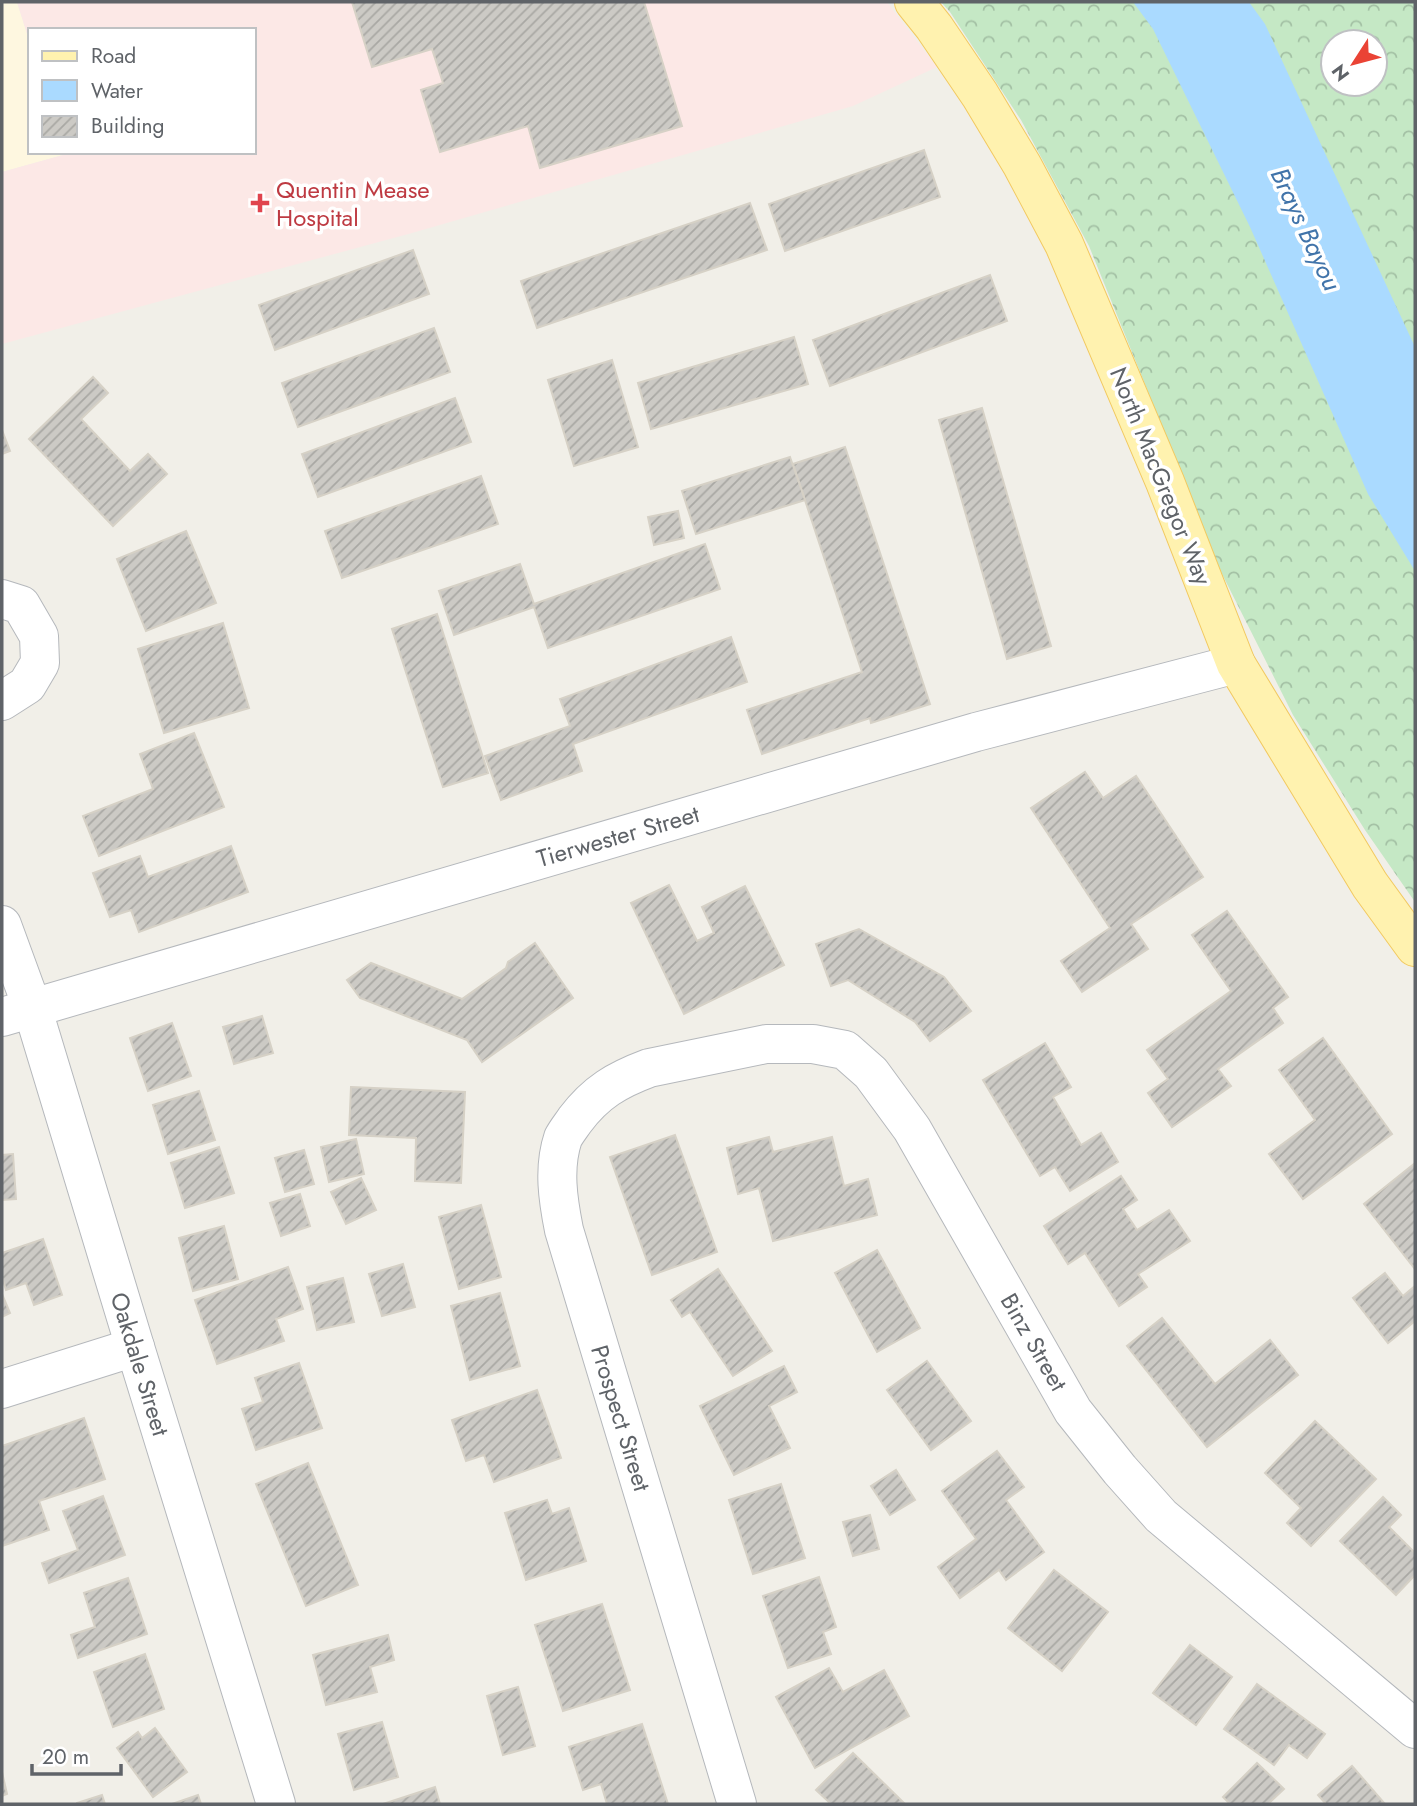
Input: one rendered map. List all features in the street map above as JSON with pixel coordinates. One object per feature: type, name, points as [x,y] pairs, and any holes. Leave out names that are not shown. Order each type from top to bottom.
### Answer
[{"type":"main road","name":"North MacGregor Way","points":[[914,2],[980,95],[1022,165],[1064,244],[1165,482],[1236,664],[1370,885],[1415,947]]},
{"type":"street","points":[[2,598],[21,605],[40,636],[40,663],[27,685],[2,701]]},
{"type":"street","name":"Tierwester Street","points":[[17,1012],[976,732],[1236,664]]},
{"type":"street","name":"Oakdale Street","points":[[2,925],[17,1012],[135,1347],[276,1804]]},
{"type":"street","name":"Binz Street","points":[[649,1068],[766,1044],[813,1044],[845,1050],[871,1073],[912,1129],[1073,1411],[1120,1470],[1161,1517],[1415,1729]]},
{"type":"street","name":"Prospect Street","points":[[649,1068],[606,1087],[581,1112],[564,1137],[558,1167],[558,1197],[564,1230],[737,1804]]},
{"type":"street","points":[[2,1389],[135,1347]]},
{"type":"shaded area","points":[[2,2],[17,2],[28,37],[28,154],[63,155],[2,172]]},
{"type":"shaded area","name":"Quentin Mease Hospital","points":[[17,2],[887,2],[937,67],[853,106],[412,233],[2,344],[2,172],[63,154],[256,154],[256,28],[28,28],[28,37]]},
{"type":"green space","points":[[941,2],[1415,2],[1415,902],[1365,830],[1293,715],[1221,572],[1089,246],[1021,120]]},
{"type":"water","name":"Brays Bayou","points":[[1133,2],[1249,2],[1265,24],[1415,347],[1415,571],[1368,494],[1250,227],[1153,29]]},
{"type":"building","points":[[352,2],[644,2],[682,126],[540,168],[528,126],[440,152],[421,90],[443,83],[432,49],[372,67]]},
{"type":"building","points":[[924,150],[940,197],[785,251],[769,204]]},
{"type":"building","points":[[750,203],[767,250],[537,328],[521,281]]},
{"type":"building","points":[[413,250],[429,294],[275,350],[259,305]]},
{"type":"building","points":[[990,275],[1007,321],[830,386],[813,340]]},
{"type":"building","points":[[434,328],[450,372],[298,427],[282,383]]},
{"type":"building","points":[[794,337],[808,384],[651,429],[638,383]]},
{"type":"building","points":[[612,360],[638,447],[574,466],[548,380]]},
{"type":"building","points":[[93,377],[108,393],[81,419],[130,471],[148,454],[167,474],[113,526],[29,439]]},
{"type":"building","points":[[455,398],[471,442],[318,497],[302,454]]},
{"type":"building","points":[[982,408],[1051,646],[1007,659],[939,420]]},
{"type":"building","points":[[2,430],[10,451],[2,454]]},
{"type":"building","points":[[845,447],[930,704],[871,723],[870,718],[762,754],[747,710],[862,672],[793,464]]},
{"type":"building","points":[[790,457],[805,500],[696,534],[682,491]]},
{"type":"building","points":[[481,476],[498,524],[342,578],[325,531]]},
{"type":"building","points":[[678,511],[684,538],[654,545],[648,517]]},
{"type":"building","points":[[186,531],[216,603],[146,631],[117,559]]},
{"type":"building","points":[[705,544],[720,589],[548,648],[534,607],[454,635],[439,591],[520,564],[534,604]]},
{"type":"building","points":[[437,614],[488,773],[443,787],[392,629]]},
{"type":"building","points":[[223,623],[249,708],[164,733],[138,649]]},
{"type":"building","points":[[731,637],[747,682],[573,744],[582,771],[501,800],[485,756],[570,726],[560,699]]},
{"type":"building","points":[[194,733],[224,807],[99,856],[83,816],[153,789],[140,754]]},
{"type":"building","points":[[1085,772],[1103,798],[1136,776],[1203,877],[1131,924],[1148,949],[1082,992],[1061,961],[1110,928],[1031,808]]},
{"type":"building","points":[[231,846],[248,892],[139,932],[131,910],[110,917],[93,873],[140,856],[148,877]]},
{"type":"building","points":[[669,885],[697,941],[714,933],[702,907],[745,886],[784,965],[684,1014],[631,903]]},
{"type":"building","points":[[1227,911],[1288,997],[1273,1008],[1283,1023],[1218,1069],[1231,1086],[1172,1127],[1148,1093],[1168,1079],[1147,1050],[1231,991],[1192,935]]},
{"type":"building","points":[[859,929],[944,977],[971,1011],[930,1041],[915,1022],[848,980],[831,986],[816,944]]},
{"type":"building","points":[[535,943],[573,998],[482,1062],[467,1040],[360,998],[347,980],[371,963],[462,999],[506,968],[508,962]]},
{"type":"building","points":[[262,1016],[273,1053],[234,1064],[223,1027]]},
{"type":"building","points":[[172,1023],[191,1076],[148,1091],[130,1038]]},
{"type":"building","points":[[1323,1038],[1392,1134],[1303,1199],[1269,1154],[1315,1120],[1279,1070]]},
{"type":"building","points":[[1045,1043],[1071,1087],[1053,1097],[1081,1145],[1101,1133],[1118,1162],[1070,1191],[1055,1167],[1040,1176],[983,1080]]},
{"type":"building","points":[[351,1087],[465,1092],[461,1183],[415,1181],[416,1138],[349,1135]]},
{"type":"building","points":[[199,1091],[215,1140],[168,1154],[153,1105]]},
{"type":"building","points":[[675,1135],[717,1252],[652,1275],[610,1157]]},
{"type":"building","points":[[769,1137],[773,1152],[832,1137],[844,1186],[868,1179],[877,1215],[773,1241],[759,1188],[738,1194],[727,1148]]},
{"type":"building","points":[[356,1139],[364,1174],[329,1182],[321,1147]]},
{"type":"building","points":[[219,1147],[234,1193],[185,1208],[171,1163]]},
{"type":"building","points":[[304,1150],[314,1184],[285,1192],[275,1158]]},
{"type":"building","points":[[13,1154],[16,1199],[2,1200],[2,1155]]},
{"type":"building","points":[[1415,1163],[1415,1269],[1364,1204]]},
{"type":"building","points":[[1121,1176],[1137,1200],[1123,1209],[1137,1230],[1169,1210],[1190,1241],[1138,1274],[1147,1287],[1119,1306],[1085,1253],[1068,1264],[1044,1226]]},
{"type":"building","points":[[361,1178],[376,1210],[346,1224],[331,1192]]},
{"type":"building","points":[[300,1194],[310,1226],[281,1236],[270,1203]]},
{"type":"building","points":[[481,1205],[501,1277],[459,1289],[439,1217]]},
{"type":"building","points":[[224,1226],[238,1279],[193,1291],[179,1238]]},
{"type":"building","points":[[43,1239],[62,1295],[34,1305],[26,1283],[6,1290],[2,1277],[2,1253]]},
{"type":"building","points":[[877,1250],[920,1328],[877,1352],[835,1273]]},
{"type":"building","points":[[403,1264],[415,1307],[382,1316],[369,1274]]},
{"type":"building","points":[[288,1267],[303,1309],[276,1319],[284,1341],[217,1364],[195,1300]]},
{"type":"building","points":[[718,1269],[772,1351],[733,1376],[690,1312],[682,1317],[671,1300]]},
{"type":"building","points":[[1385,1273],[1403,1296],[1415,1286],[1415,1321],[1388,1343],[1353,1298]]},
{"type":"building","points":[[343,1278],[354,1322],[317,1330],[307,1287]]},
{"type":"building","points":[[500,1293],[520,1366],[470,1380],[451,1306]]},
{"type":"building","points":[[2,1294],[10,1313],[2,1317]]},
{"type":"building","points":[[1162,1318],[1215,1384],[1270,1340],[1298,1375],[1207,1447],[1127,1346]]},
{"type":"building","points":[[927,1361],[971,1421],[931,1450],[887,1390]]},
{"type":"building","points":[[299,1363],[322,1428],[256,1450],[242,1409],[263,1402],[255,1378]]},
{"type":"building","points":[[784,1366],[797,1392],[769,1406],[790,1448],[734,1475],[700,1406]]},
{"type":"building","points":[[537,1390],[561,1458],[494,1482],[484,1455],[466,1461],[452,1420]]},
{"type":"building","points":[[84,1418],[105,1479],[39,1501],[49,1530],[2,1546],[2,1446]]},
{"type":"building","points":[[1315,1421],[1376,1479],[1311,1546],[1287,1523],[1301,1508],[1265,1473]]},
{"type":"building","points":[[997,1451],[1024,1487],[1006,1500],[1044,1552],[1006,1580],[999,1570],[960,1598],[938,1567],[976,1539],[942,1491]]},
{"type":"building","points":[[308,1463],[358,1585],[306,1606],[256,1484]]},
{"type":"building","points":[[896,1470],[915,1500],[890,1515],[871,1486]]},
{"type":"building","points":[[781,1484],[805,1558],[753,1574],[729,1500]]},
{"type":"building","points":[[103,1496],[125,1555],[49,1583],[42,1563],[78,1550],[63,1511]]},
{"type":"building","points":[[1383,1497],[1401,1515],[1389,1527],[1415,1553],[1415,1575],[1396,1595],[1340,1541]]},
{"type":"building","points":[[547,1500],[552,1514],[569,1508],[586,1561],[526,1580],[505,1513]]},
{"type":"building","points":[[870,1515],[879,1549],[853,1556],[843,1522]]},
{"type":"building","points":[[1054,1570],[1108,1612],[1062,1671],[1008,1628]]},
{"type":"building","points":[[819,1577],[836,1627],[823,1632],[831,1654],[788,1668],[763,1596]]},
{"type":"building","points":[[128,1578],[147,1634],[78,1658],[71,1635],[95,1627],[84,1593]]},
{"type":"building","points":[[602,1604],[630,1690],[563,1711],[535,1625]]},
{"type":"building","points":[[388,1635],[394,1660],[370,1667],[377,1692],[326,1705],[313,1655]]},
{"type":"building","points":[[1190,1645],[1232,1677],[1196,1725],[1153,1693]]},
{"type":"building","points":[[145,1654],[164,1709],[113,1727],[94,1672]]},
{"type":"building","points":[[829,1668],[843,1692],[884,1670],[909,1716],[815,1768],[776,1697]]},
{"type":"building","points":[[1257,1684],[1325,1734],[1307,1758],[1289,1745],[1274,1765],[1224,1729]]},
{"type":"building","points":[[518,1687],[535,1746],[503,1755],[487,1696]]},
{"type":"building","points":[[382,1722],[398,1777],[354,1790],[338,1734]]},
{"type":"building","points":[[642,1724],[668,1804],[607,1804],[601,1784],[583,1790],[569,1747]]},
{"type":"building","points":[[155,1728],[187,1772],[153,1797],[117,1748],[138,1732],[142,1738]]},
{"type":"building","points":[[853,1753],[905,1804],[831,1804],[816,1790]]},
{"type":"building","points":[[1257,1763],[1284,1789],[1268,1804],[1230,1804],[1223,1797]]},
{"type":"building","points":[[1352,1766],[1385,1804],[1326,1804],[1318,1795]]},
{"type":"building","points":[[2,1772],[7,1794],[2,1796]]},
{"type":"building","points":[[435,1787],[440,1804],[383,1804]]},
{"type":"building","points":[[102,1795],[105,1804],[77,1804],[77,1803]]},
{"type":"building","points":[[198,1795],[201,1804],[172,1804]]},
{"type":"place","name":"Quentin Mease Hospital","points":[[260,203]]}]
